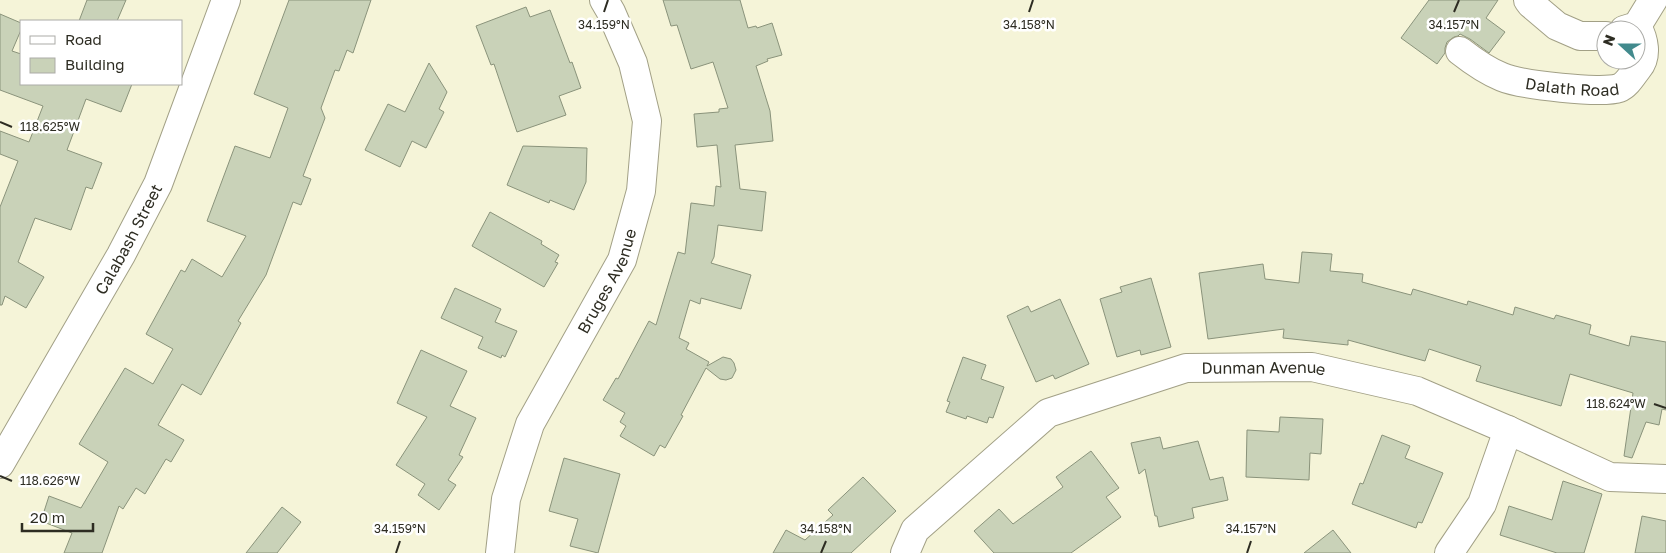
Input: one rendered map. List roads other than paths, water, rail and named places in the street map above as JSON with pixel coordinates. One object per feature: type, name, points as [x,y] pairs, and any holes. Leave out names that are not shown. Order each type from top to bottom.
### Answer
[{"type":"street","name":"Calabash Street","points":[[0,464],[121,255],[158,184],[226,0]]},
{"type":"street","name":"Bruges Avenue","points":[[500,553],[506,499],[530,424],[622,260],[642,191],[647,121],[633,63],[604,0]]},
{"type":"street","points":[[1528,0],[1557,26],[1580,36],[1596,36]]},
{"type":"street","points":[[1637,20],[1653,0]]},
{"type":"street","name":"Dalath Road","points":[[1460,51],[1480,66],[1504,78],[1523,83],[1603,90],[1621,87],[1636,70]]},
{"type":"street","name":"Dunman Avenue","points":[[905,553],[915,530],[1048,414],[1186,368],[1312,367],[1418,391],[1508,430],[1610,478],[1666,479]]},
{"type":"street","points":[[1449,553],[1482,504],[1508,430]]}]
